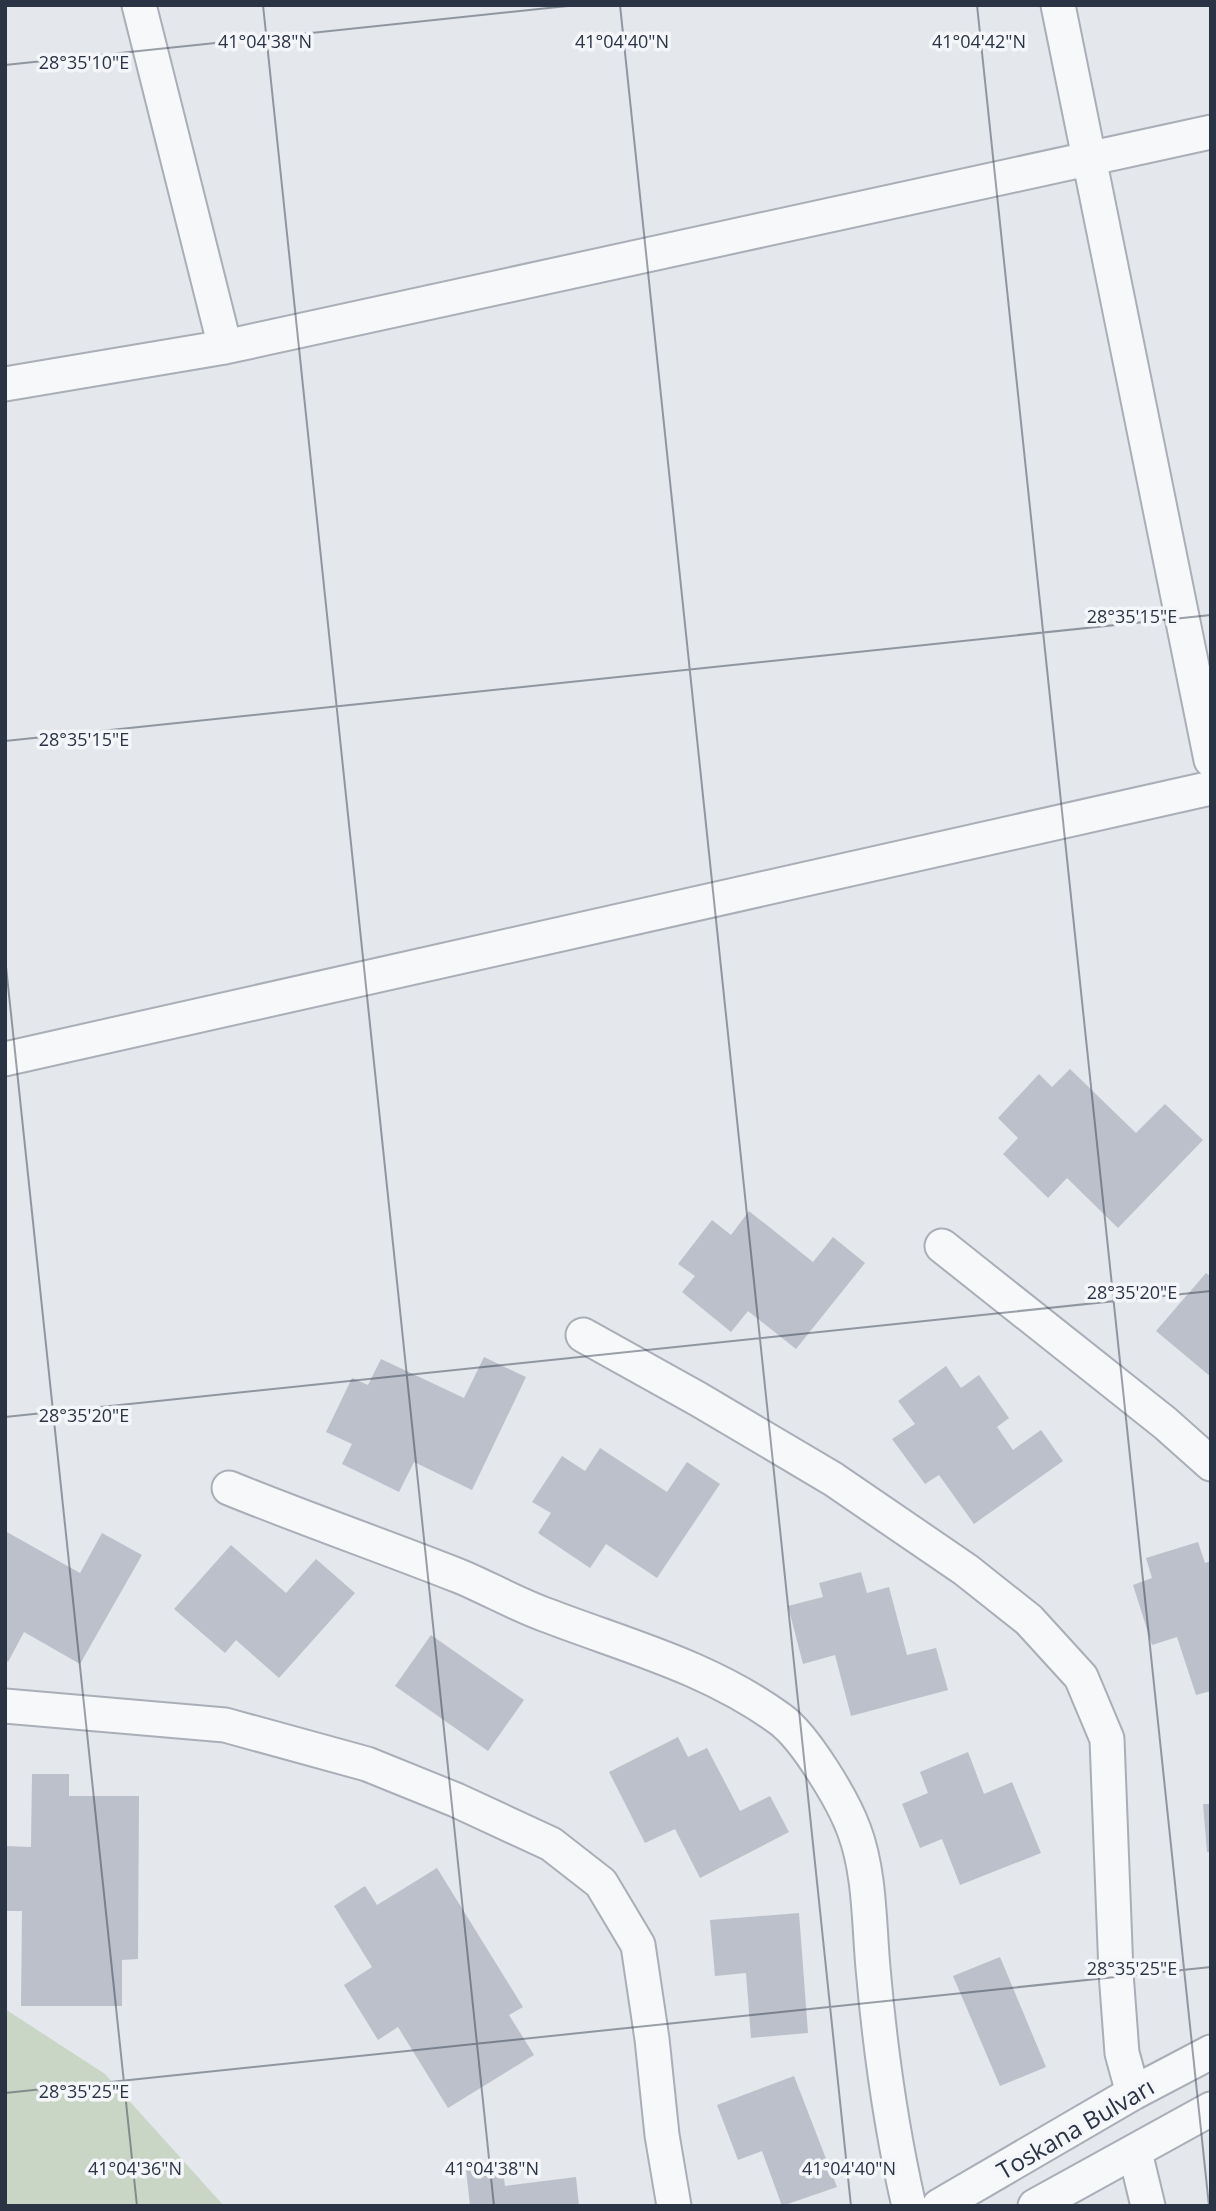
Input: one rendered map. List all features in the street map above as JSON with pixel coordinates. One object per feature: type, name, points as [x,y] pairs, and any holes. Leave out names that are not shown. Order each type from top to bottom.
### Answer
[{"type":"street","points":[[139,5],[225,347]]},
{"type":"street","points":[[1058,5],[1211,760]]},
{"type":"street","points":[[5,384],[225,347],[1211,132]]},
{"type":"street","points":[[5,1059],[1211,788]]},
{"type":"street","points":[[942,1247],[1165,1423],[1211,1464]]},
{"type":"street","points":[[583,1335],[833,1479],[966,1570],[1029,1620],[1082,1677],[1107,1739],[1116,1973],[1122,2053],[1133,2093]]},
{"type":"street","points":[[229,1488],[331,1529],[408,1556],[544,1614],[638,1647],[722,1681],[783,1721],[821,1766],[854,1830],[868,1892],[873,1968],[889,2114],[909,2206]]},
{"type":"street","points":[[5,1706],[225,1725],[367,1764],[456,1800],[551,1844],[601,1882],[638,1945],[652,2039],[662,2135],[674,2206]]},
{"type":"street","name":"Toskana Bulvarı","points":[[939,2206],[1133,2093],[1211,2052]]},
{"type":"street","name":"Toskana Bulvarı","points":[[1035,2206],[1211,2109]]},
{"type":"street","points":[[1135,2152],[1148,2206]]},
{"type":"green space","points":[[5,2009],[105,2074],[224,2206],[5,2206]]},
{"type":"building","points":[[1070,1069],[1136,1133],[1165,1104],[1203,1140],[1118,1228],[1067,1178],[1048,1198],[1003,1154],[1018,1138],[998,1118],[1039,1074],[1052,1087]]},
{"type":"building","points":[[749,1211],[813,1262],[833,1237],[865,1263],[796,1349],[748,1311],[731,1332],[682,1292],[695,1276],[678,1264],[712,1220],[731,1235]]},
{"type":"building","points":[[1206,1273],[1211,1277],[1211,1377],[1156,1331]]},
{"type":"building","points":[[484,1357],[526,1377],[472,1490],[414,1462],[399,1492],[342,1464],[352,1444],[326,1432],[352,1378],[368,1385],[381,1359],[464,1398]]},
{"type":"building","points":[[946,1366],[961,1388],[979,1375],[1009,1418],[997,1427],[1013,1450],[1041,1430],[1063,1461],[974,1524],[939,1475],[925,1484],[892,1439],[915,1424],[898,1401]]},
{"type":"building","points":[[600,1448],[667,1492],[687,1462],[720,1484],[657,1578],[606,1544],[590,1568],[538,1533],[551,1513],[532,1502],[562,1456],[585,1471]]},
{"type":"building","points":[[5,1531],[80,1573],[102,1533],[142,1555],[80,1664],[24,1632],[8,1662],[5,1660]]},
{"type":"building","points":[[1198,1542],[1205,1563],[1211,1561],[1211,1691],[1196,1695],[1177,1637],[1152,1645],[1133,1585],[1152,1578],[1146,1558]]},
{"type":"building","points":[[231,1545],[286,1593],[316,1559],[355,1593],[279,1678],[236,1640],[225,1653],[174,1609]]},
{"type":"building","points":[[861,1572],[867,1593],[889,1587],[907,1655],[936,1648],[948,1690],[851,1716],[835,1655],[803,1664],[788,1606],[823,1597],[819,1583]]},
{"type":"building","points":[[431,1635],[524,1700],[488,1751],[395,1686]]},
{"type":"building","points":[[678,1737],[688,1757],[707,1748],[740,1811],[770,1796],[789,1832],[700,1878],[675,1829],[645,1843],[609,1772]]},
{"type":"building","points":[[968,1752],[984,1794],[1012,1782],[1041,1853],[960,1885],[942,1839],[920,1848],[902,1804],[928,1793],[920,1772]]},
{"type":"building","points":[[32,1774],[69,1774],[69,1796],[139,1796],[138,1959],[122,1960],[122,2006],[21,2006],[22,1911],[5,1911],[5,1846],[31,1847]]},
{"type":"building","points":[[1203,1804],[1211,1804],[1211,1852],[1207,1852]]},
{"type":"building","points":[[437,1868],[523,2007],[509,2015],[534,2055],[448,2108],[398,2027],[378,2040],[344,1985],[372,1967],[334,1906],[365,1886],[377,1905]]},
{"type":"building","points":[[799,1913],[808,2033],[751,2038],[746,1973],[715,1976],[710,1920]]},
{"type":"building","points":[[1000,1957],[1046,2067],[1000,2086],[953,1976]]},
{"type":"building","points":[[794,2076],[837,2187],[782,2206],[762,2151],[738,2160],[717,2105]]},
{"type":"building","points":[[502,2164],[505,2186],[576,2177],[579,2206],[470,2206],[466,2169]]}]
